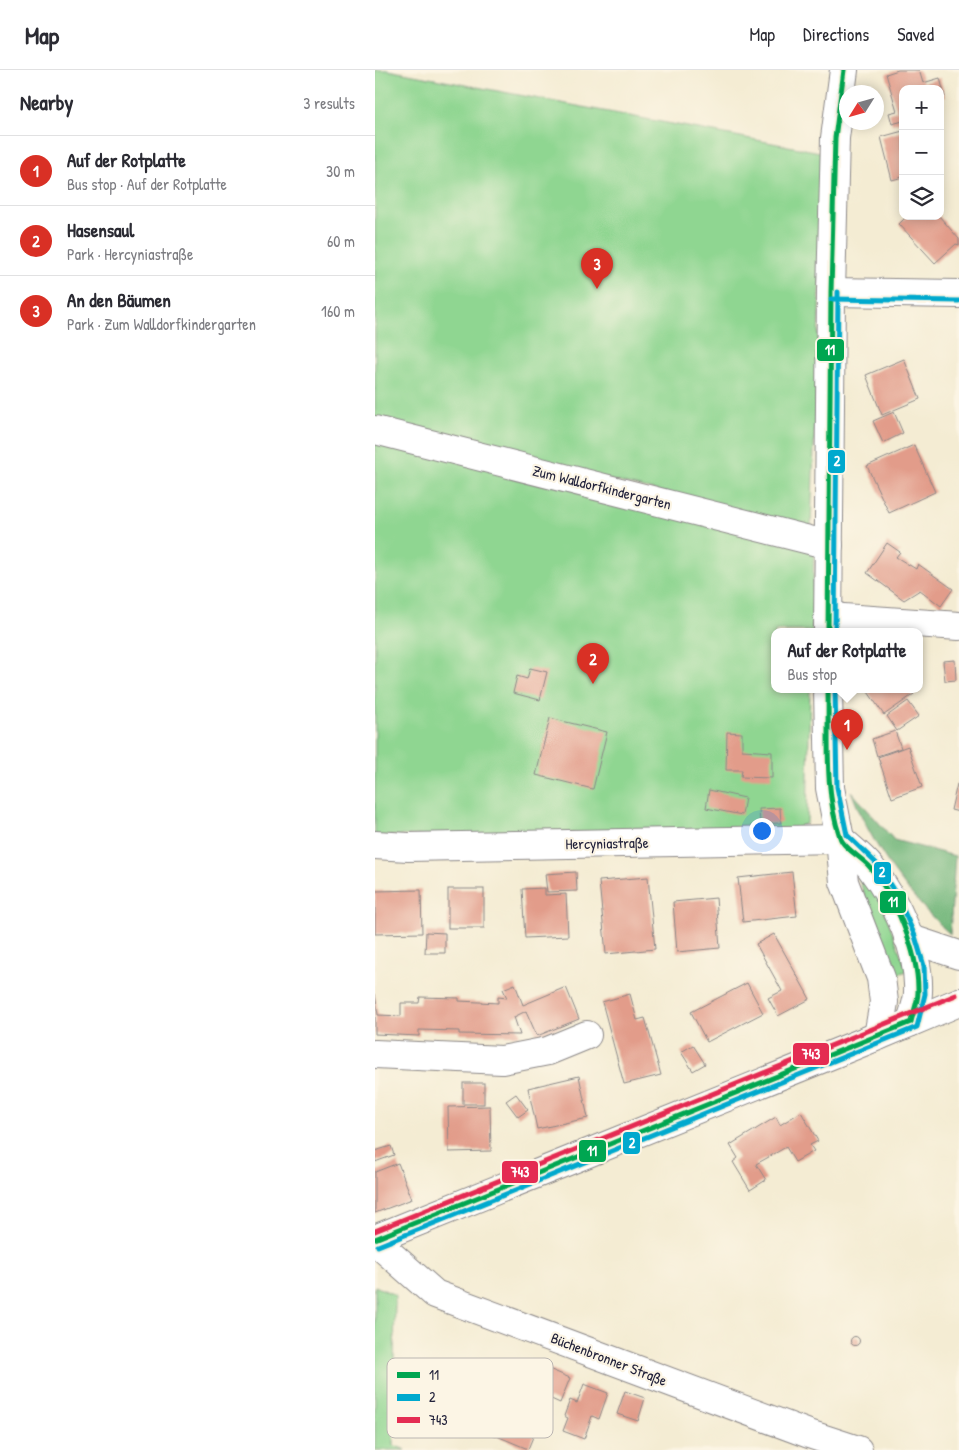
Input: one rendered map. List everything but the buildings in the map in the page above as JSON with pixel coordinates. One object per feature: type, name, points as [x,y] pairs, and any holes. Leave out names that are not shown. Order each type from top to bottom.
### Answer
[{"type":"street","points":[[844,70],[835,138],[831,292],[829,624],[959,626]]},
{"type":"street","points":[[831,292],[959,294]]},
{"type":"street","name":"Zum Walldorfkindergarten","points":[[375,430],[829,545]]},
{"type":"street","points":[[828,693],[830,788],[840,839],[844,882],[881,978],[884,1002],[878,1036]]},
{"type":"street","points":[[840,839],[870,867],[889,897],[908,938],[917,968],[918,994],[911,1022]]},
{"type":"street","name":"Hercyniastraße","points":[[375,845],[408,847],[840,839]]},
{"type":"street","points":[[908,938],[959,955]]},
{"type":"street","name":"Büchenbronner Straße","points":[[858,1450],[809,1434],[435,1294],[375,1240],[959,1002]]},
{"type":"street","points":[[375,1054],[502,1060],[548,1051],[587,1035]]},
{"type":"green space","points":[[375,70],[387,70],[825,153],[811,527],[375,425]]},
{"type":"green space","points":[[375,433],[814,546],[812,628],[771,628],[771,693],[810,693],[807,823],[794,830],[375,836]]},
{"type":"green space","points":[[851,791],[894,840],[955,856],[950,934],[919,903],[892,868],[869,831]]},
{"type":"green space","points":[[865,875],[882,904],[907,971],[897,974],[867,903],[859,878]]},
{"type":"green space","points":[[375,1286],[395,1295],[394,1358],[387,1358],[387,1438],[393,1438],[393,1445],[406,1450],[375,1450]]},
{"type":"transit line","name":"11","points":[[828,628],[831,292],[835,138],[844,70]]},
{"type":"transit line","name":"2","points":[[835,628],[838,292]]},
{"type":"transit line","name":"2","points":[[831,299],[959,301]]},
{"type":"transit line","name":"11","points":[[375,1239],[911,1022],[918,996],[917,977],[910,943],[904,926],[879,878],[842,841],[835,819],[829,783],[828,693]]},
{"type":"transit line","name":"2","points":[[378,1246],[917,1027],[925,994],[924,966],[915,936],[896,894],[876,863],[847,835],[837,787],[835,693]]},
{"type":"transit line","name":"743","points":[[375,1231],[956,995]]},
{"type":"place","name":"An den Bäumen","points":[[597,289]]},
{"type":"place","name":"Hasensaul","points":[[593,684]]},
{"type":"place","name":"Auf der Rotplatte","points":[[847,750]]}]
